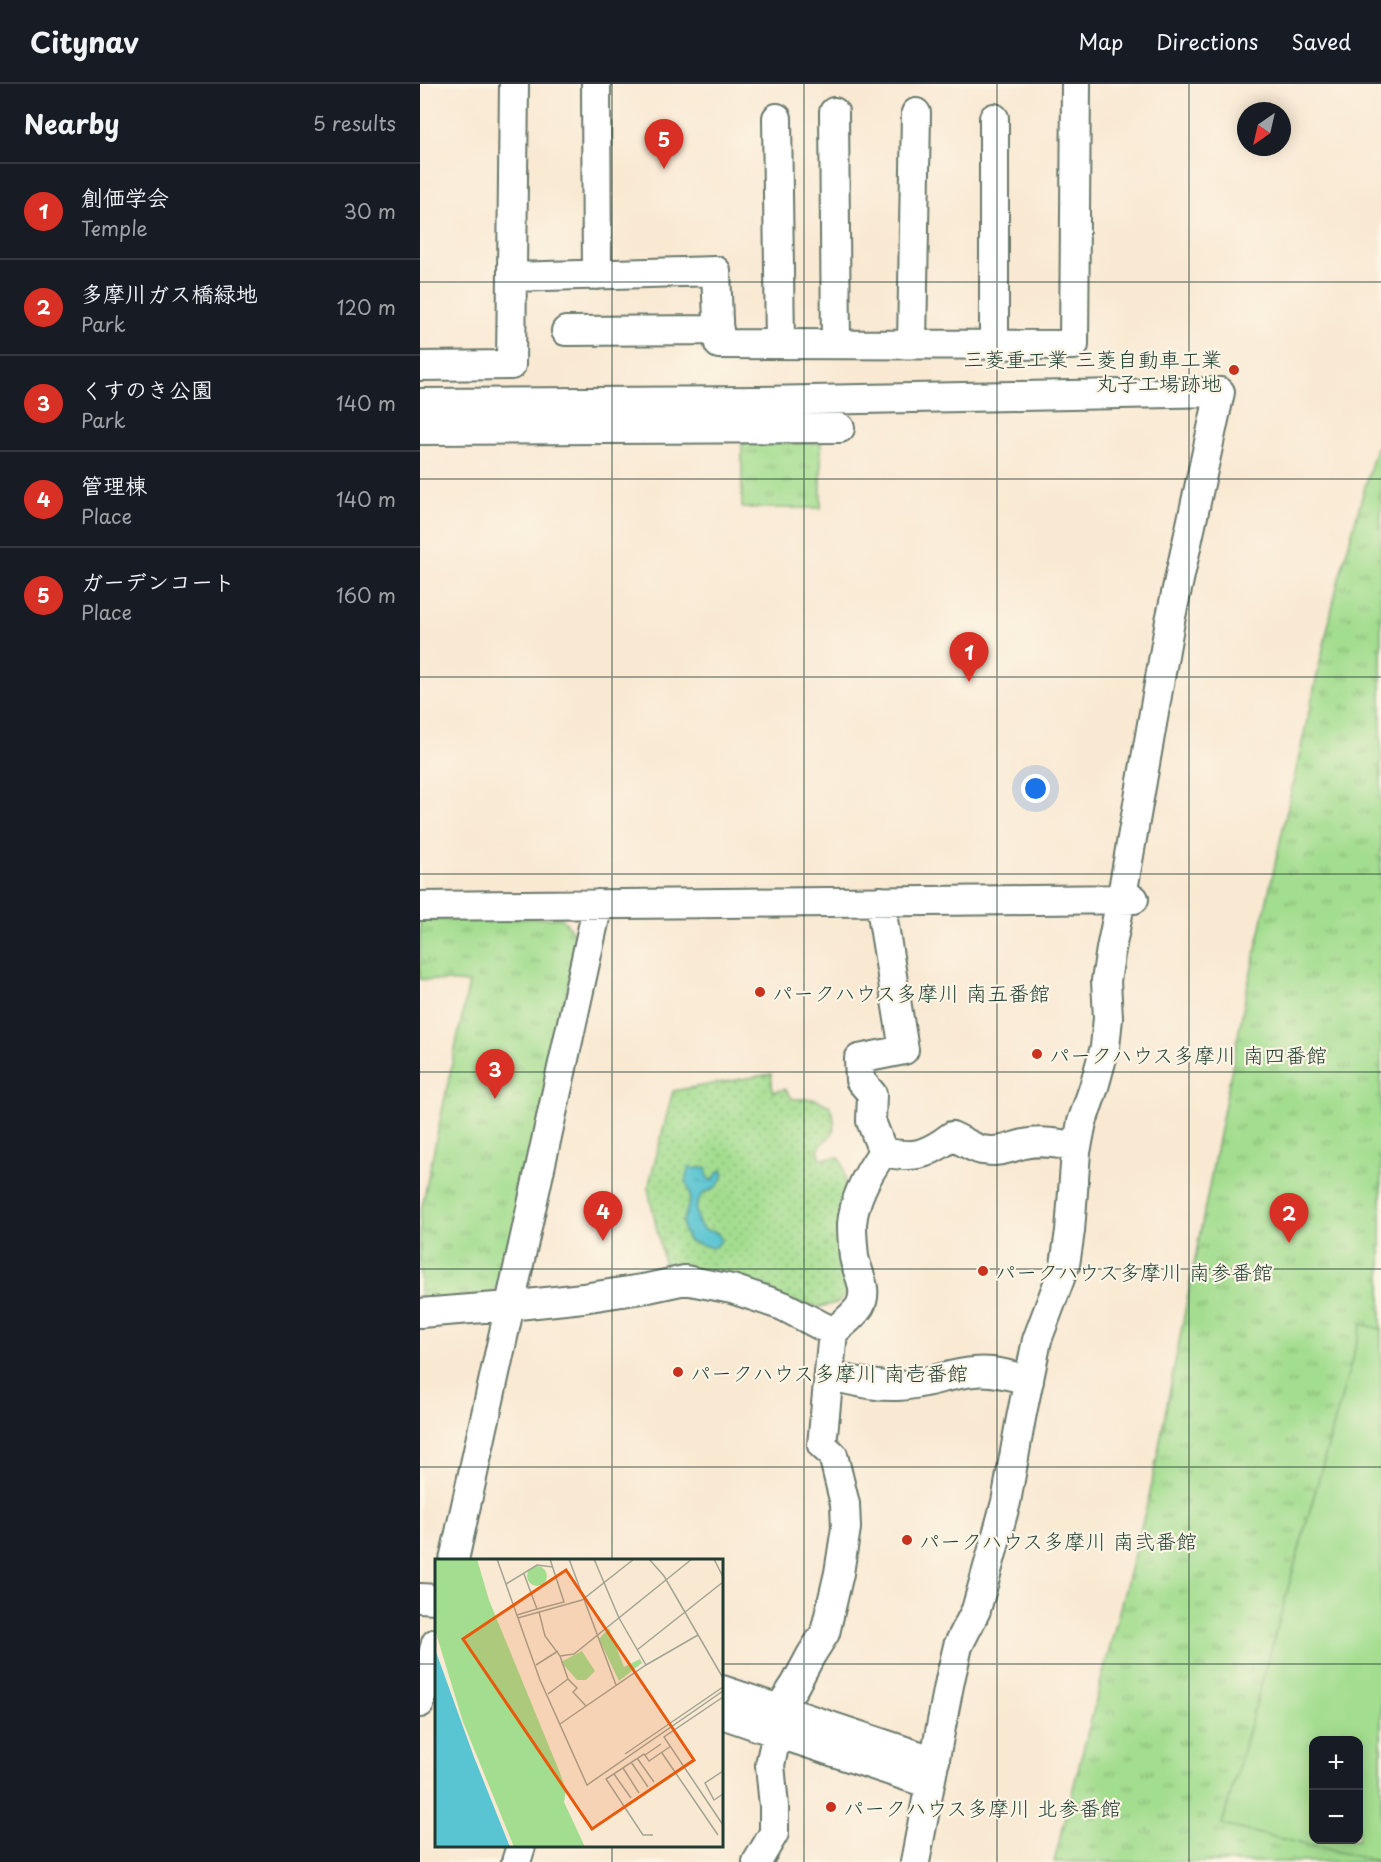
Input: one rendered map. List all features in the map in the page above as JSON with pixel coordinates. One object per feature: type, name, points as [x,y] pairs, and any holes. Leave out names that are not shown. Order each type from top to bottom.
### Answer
[{"type":"street","points":[[420,366],[512,365],[514,84]]},
{"type":"street","points":[[596,84],[597,274]]},
{"type":"street","points":[[512,276],[716,271],[719,344],[1074,345],[1076,84]]},
{"type":"street","points":[[834,112],[836,344]]},
{"type":"street","points":[[912,344],[916,113]]},
{"type":"street","points":[[777,118],[780,344]]},
{"type":"street","points":[[994,118],[994,345]]},
{"type":"street","points":[[567,331],[719,330]]},
{"type":"street","points":[[420,403],[761,401],[1220,392],[1170,621],[1128,898],[1106,981],[1108,1018],[1105,1047],[1077,1146],[1065,1264],[1037,1340],[1006,1502],[976,1610],[958,1646],[915,1862]]},
{"type":"street","points":[[420,430],[840,428]]},
{"type":"street","points":[[420,906],[1128,898]]},
{"type":"street","points":[[880,901],[904,1050],[859,1059],[860,1080],[872,1094],[871,1121],[883,1152]]},
{"type":"street","points":[[454,1559],[598,904]]},
{"type":"street","points":[[883,1152],[911,1156],[925,1154],[952,1136],[979,1150],[1009,1150],[1025,1144],[1041,1143],[1077,1146]]},
{"type":"street","points":[[757,1862],[774,1833],[770,1765],[778,1721],[811,1655],[825,1633],[839,1574],[846,1528],[844,1504],[833,1455],[822,1445],[833,1332],[851,1317],[861,1304],[864,1284],[855,1258],[852,1225],[855,1205],[870,1171],[883,1152]]},
{"type":"street","points":[[420,1313],[594,1296],[685,1281],[732,1289],[783,1306],[833,1332]]},
{"type":"street","points":[[829,1376],[870,1384],[896,1386],[977,1371],[1004,1373],[1029,1381]]},
{"type":"street","points":[[420,1598],[435,1599]]},
{"type":"street","points":[[420,1703],[435,1647]]},
{"type":"street","points":[[723,1691],[778,1721],[933,1773]]},
{"type":"street","points":[[723,1714],[778,1721]]},
{"type":"street","points":[[516,1862],[520,1847]]},
{"type":"green space","points":[[742,443],[821,443],[821,508],[742,508]]},
{"type":"green space","points":[[1381,443],[1381,1862],[1054,1862],[1150,1493],[1246,994],[1338,582],[1376,448]]},
{"type":"green space","points":[[562,918],[578,939],[507,1279],[487,1295],[420,1300],[420,1216],[469,983],[420,979],[420,920]]},
{"type":"green space","points":[[771,1074],[773,1092],[785,1089],[793,1099],[815,1099],[830,1106],[834,1119],[834,1132],[818,1149],[821,1159],[839,1157],[843,1164],[847,1196],[850,1290],[837,1303],[820,1307],[794,1303],[666,1273],[648,1188],[673,1091]]},
{"type":"green space","points":[[1362,1324],[1381,1329],[1381,1862],[1222,1825]]},
{"type":"water","points":[[691,1166],[694,1169],[706,1167],[708,1179],[713,1181],[718,1172],[722,1170],[724,1175],[716,1187],[700,1197],[696,1209],[698,1221],[703,1228],[717,1233],[721,1240],[712,1248],[689,1241],[683,1229],[690,1199],[686,1177]]},
{"type":"place","name":"ガーデンコート","points":[[664,169]]},
{"type":"place","name":"三菱重工業 三菱自動車工業 丸子工場跡地","points":[[1234,370]]},
{"type":"place","name":"創価学会","points":[[969,682]]},
{"type":"place","name":"パークハウス多摩川 南五番館","points":[[760,992]]},
{"type":"place","name":"パークハウス多摩川 南四番館","points":[[1037,1054]]},
{"type":"place","name":"くすのき公園","points":[[495,1099]]},
{"type":"place","name":"管理棟","points":[[603,1241]]},
{"type":"place","name":"多摩川ガス橋緑地","points":[[1289,1243]]},
{"type":"place","name":"パークハウス多摩川 南参番館","points":[[983,1271]]},
{"type":"place","name":"パークハウス多摩川 南壱番館","points":[[678,1372]]},
{"type":"place","name":"パークハウス多摩川 南弐番館","points":[[907,1540]]},
{"type":"place","name":"パークハウス多摩川 北参番館","points":[[831,1807]]}]
